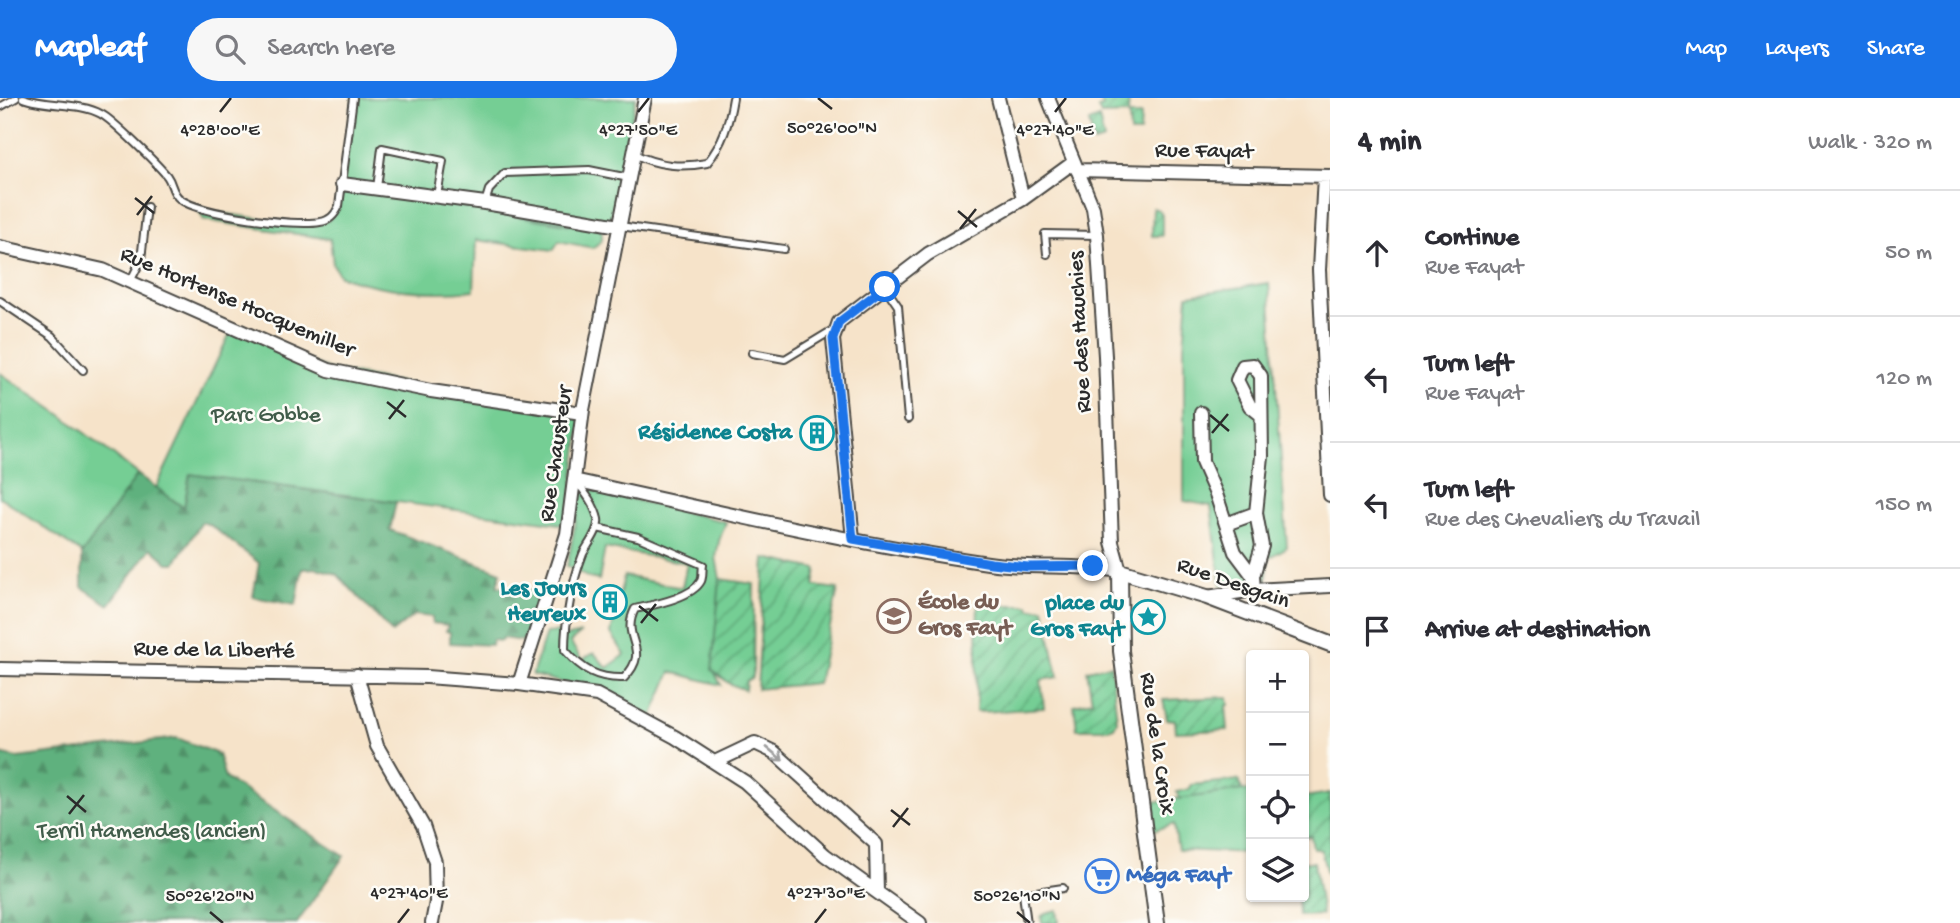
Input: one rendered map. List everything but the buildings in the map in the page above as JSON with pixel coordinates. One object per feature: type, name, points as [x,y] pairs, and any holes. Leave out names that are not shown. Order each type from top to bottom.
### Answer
[{"type":"street","name":"Rue Chausteur","points":[[519,684],[567,534],[582,413],[645,98]]},
{"type":"street","points":[[998,98],[1023,199]]},
{"type":"street","name":"Rue des Hauchies","points":[[1048,98],[1093,208],[1105,369],[1112,542],[1120,571]]},
{"type":"street","points":[[853,539],[833,339],[839,322],[928,254],[1075,166]]},
{"type":"street","name":"Rue Fayat","points":[[1075,166],[1327,176]]},
{"type":"street","points":[[1327,176],[1319,271],[1330,495]]},
{"type":"street","points":[[342,184],[485,203],[619,226]]},
{"type":"street","name":"Rue Hortense Hocquemiller","points":[[0,247],[103,270],[329,370],[431,391],[582,413]]},
{"type":"street","points":[[1201,413],[1202,462],[1216,494],[1235,552],[1252,576]]},
{"type":"street","points":[[1254,590],[1252,576],[1262,546],[1256,513],[1262,456],[1260,414]]},
{"type":"street","points":[[574,480],[853,539],[991,563],[1028,567],[1093,566],[1120,571]]},
{"type":"street","points":[[1226,524],[1256,513]]},
{"type":"street","name":"Rue Desgain","points":[[1120,571],[1208,597],[1330,644]]},
{"type":"street","name":"Rue de la Croix","points":[[1120,571],[1121,651],[1157,923]]},
{"type":"street","points":[[1208,597],[1254,590],[1330,586]]},
{"type":"street","name":"Rue de la Liberté","points":[[0,668],[427,677],[519,684],[597,695],[675,737],[745,782],[825,855],[912,921]]},
{"type":"street","points":[[357,675],[377,746],[423,826],[435,862],[436,902],[432,923]]},
{"type":"street","points":[[715,762],[755,743],[774,752],[876,844],[877,892]]},
{"type":"lane","points":[[0,107],[16,98]]},
{"type":"lane","points":[[23,98],[100,113],[166,175],[172,191],[181,200],[197,208],[283,222],[319,223],[336,214],[353,98]]},
{"type":"lane","points":[[634,154],[660,164],[686,167],[707,163],[719,148],[729,122],[733,98]]},
{"type":"lane","points":[[377,188],[382,148],[443,161],[437,196]]},
{"type":"lane","points":[[485,203],[489,190],[505,173],[589,170],[629,178]]},
{"type":"lane","points":[[130,282],[141,260],[147,207]]},
{"type":"lane","points":[[619,226],[784,249]]},
{"type":"lane","points":[[1047,254],[1045,234],[1097,235]]},
{"type":"lane","points":[[885,287],[898,306],[908,419]]},
{"type":"lane","points":[[0,301],[52,336],[83,370]]},
{"type":"lane","points":[[752,353],[785,359],[838,327]]},
{"type":"lane","points":[[574,480],[585,492],[598,518],[597,528],[583,553],[572,587],[565,650],[580,666],[600,676],[607,679],[624,678],[635,667],[638,651],[629,631],[630,619],[635,609],[662,603],[690,592],[701,581],[703,565],[638,537],[597,528]]},
{"type":"lane","points":[[1027,923],[1023,894],[1063,888]]},
{"type":"green space","points":[[353,98],[636,98],[610,229],[458,206],[602,230],[602,240],[593,248],[559,241],[553,250],[476,240],[474,290],[423,292],[373,285],[340,276],[333,264],[330,239],[204,220],[198,210],[306,225],[329,220],[341,197]]},
{"type":"green space","points":[[1100,98],[1129,98],[1128,114],[1101,115],[1098,108],[1103,107]]},
{"type":"green space","points":[[1129,115],[1141,115],[1140,133],[1130,133]]},
{"type":"green space","points":[[1099,118],[1104,140],[1094,143],[1089,122]]},
{"type":"green space","points":[[1153,208],[1159,210],[1162,215],[1162,236],[1152,236]]},
{"type":"green space","points":[[1269,283],[1287,547],[1269,558],[1266,584],[1221,585],[1211,506],[1184,501],[1184,346],[1188,295]]},
{"type":"green space","name":"Parc Gobbe","points":[[233,327],[329,370],[582,413],[568,525],[190,474],[184,508],[156,488]]},
{"type":"green space","points":[[0,373],[60,414],[138,474],[83,554],[0,497]]},
{"type":"green space","points":[[138,474],[184,508],[190,474],[396,502],[390,530],[501,572],[497,586],[544,593],[523,641],[502,638],[501,641],[492,640],[491,645],[450,643],[450,632],[446,631],[448,625],[432,623],[432,617],[414,615],[392,633],[337,574],[317,568],[302,569],[296,605],[253,597],[259,563],[210,525],[202,522],[175,563],[168,563],[151,548],[109,605],[82,587],[82,554]]},
{"type":"green space","points":[[589,489],[726,522],[716,557],[720,579],[714,671],[721,685],[671,672],[652,717],[593,693],[532,675],[546,633],[559,632],[565,637],[581,633],[570,642],[582,660],[594,653],[607,668],[625,655],[611,633],[624,576],[682,588],[687,563],[605,548],[599,580],[589,578],[567,566],[581,495]]},
{"type":"green space","points":[[765,558],[817,569],[814,586],[838,589],[818,683],[757,689]]},
{"type":"green space","points":[[720,579],[754,584],[753,677],[746,681],[745,690],[730,684],[712,670]]},
{"type":"green space","points":[[978,599],[998,605],[1044,608],[1058,677],[1041,680],[1044,708],[976,712]]},
{"type":"green space","points":[[1111,665],[1117,721],[1114,727],[1077,729],[1074,705],[1092,701],[1087,670]]},
{"type":"green space","points":[[1228,697],[1228,730],[1176,732],[1175,720],[1167,719],[1163,700]]},
{"type":"green space","name":"Terril Hamendes (ancien)","points":[[177,738],[218,754],[225,778],[344,856],[297,923],[0,923],[0,754],[17,758]]},
{"type":"green space","points":[[1239,780],[1242,790],[1179,799],[1177,792],[1190,789],[1191,785]]},
{"type":"green space","points":[[1246,790],[1246,853],[1178,850],[1174,824],[1149,832],[1145,803]]},
{"type":"green space","points":[[1330,793],[1330,873],[1327,874],[1321,850],[1313,848],[1309,836],[1309,796]]},
{"type":"green space","points":[[1309,862],[1314,862],[1322,915],[1299,916],[1298,902],[1309,902]]},
{"type":"green space","points":[[1057,910],[1059,923],[1042,923],[1041,917],[1045,913]]},
{"type":"place","name":"Résidence Costa","points":[[817,433]]},
{"type":"place","name":"Les Jours Heureux","points":[[610,602]]},
{"type":"place","name":"École du Gros Fayt","points":[[894,616]]},
{"type":"place","name":"place du Gros Fayt","points":[[1148,617]]},
{"type":"place","name":"Méga Fayt","points":[[1102,876]]},
{"type":"route","points":[[885,287],[839,322],[833,339],[853,539],[991,563],[1028,567],[1093,566]]}]
